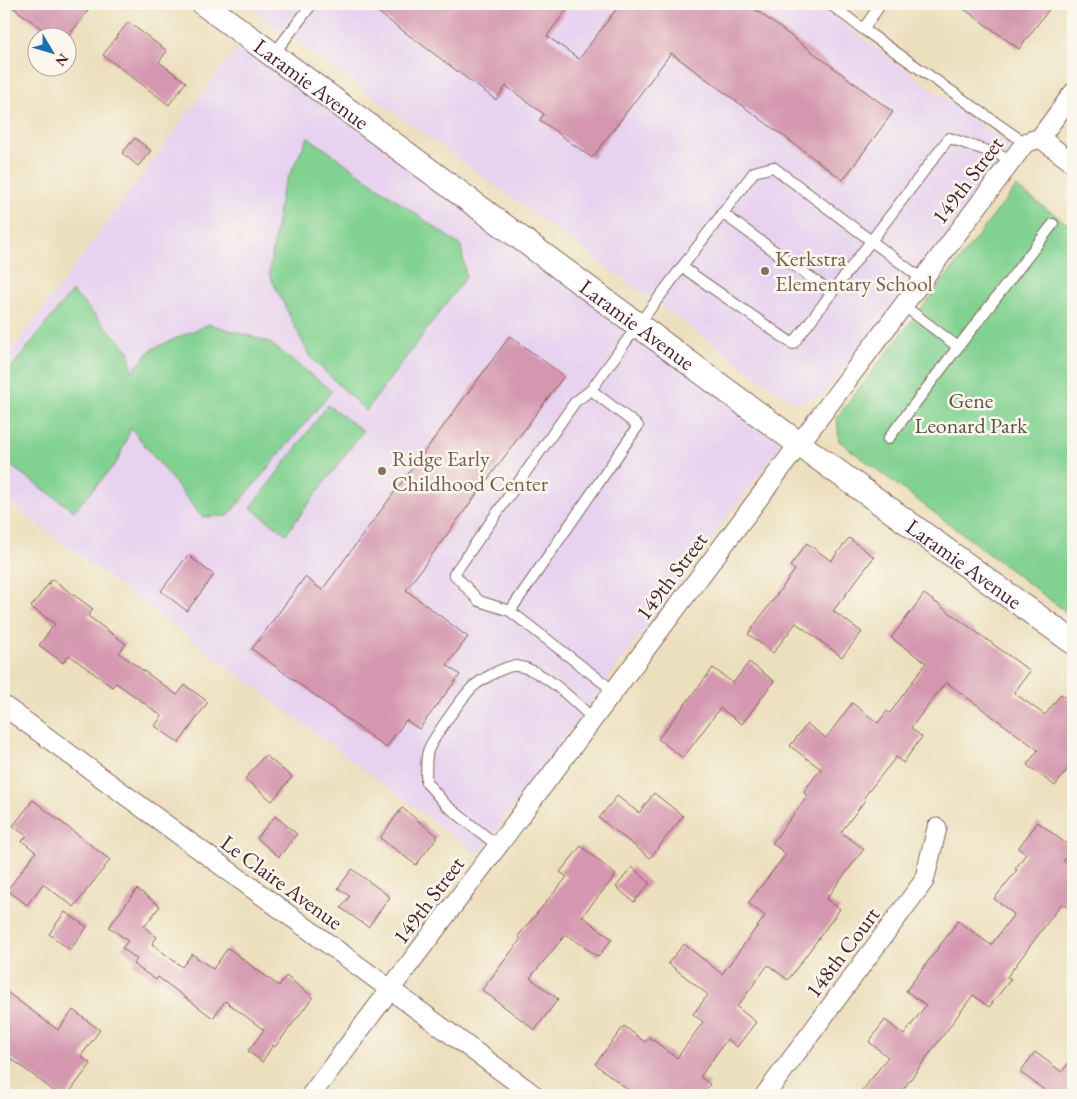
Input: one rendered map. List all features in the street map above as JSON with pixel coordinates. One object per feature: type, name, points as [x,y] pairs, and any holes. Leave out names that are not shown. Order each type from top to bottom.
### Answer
[{"type":"street","name":"Laramie Avenue","points":[[204,4],[799,444],[1073,642]]},
{"type":"street","name":"149th Street","points":[[311,1095],[1012,159],[1032,140],[1073,93]]},
{"type":"street","points":[[1032,140],[1073,163]]},
{"type":"street","name":"Le Claire Avenue","points":[[4,706],[534,1095]]},
{"type":"street","name":"148th Court","points":[[765,1095],[924,881],[937,828]]},
{"type":"lane","points":[[273,54],[312,4]]},
{"type":"lane","points":[[830,4],[863,29],[1032,140]]},
{"type":"lane","points":[[863,29],[881,4]]},
{"type":"lane","points":[[682,267],[793,344],[950,138],[1012,159]]},
{"type":"lane","points":[[614,690],[510,611],[479,600],[454,574],[576,402],[591,390],[754,172],[774,166],[922,279]]},
{"type":"lane","points":[[722,213],[832,293]]},
{"type":"lane","points":[[888,439],[1053,224]]},
{"type":"lane","points":[[903,305],[958,347]]},
{"type":"lane","points":[[510,611],[638,426],[591,390]]},
{"type":"lane","points":[[498,846],[446,805],[426,782],[428,751],[451,714],[474,686],[496,673],[514,666],[534,672],[564,691],[593,719]]},
{"type":"shaded area","name":"Kerkstra Elementary School","points":[[245,4],[816,4],[1011,147],[824,395],[796,404]]},
{"type":"shaded area","name":"Ridge Early Childhood Center","points":[[241,42],[782,443],[478,855],[4,499],[4,361]]},
{"type":"green space","points":[[308,137],[461,246],[466,277],[366,411],[310,357],[269,274],[282,190]]},
{"type":"green space","name":"Gene Leonard Park","points":[[1016,187],[1073,228],[1073,617],[839,441],[837,417]]},
{"type":"green space","points":[[72,291],[129,351],[132,371],[152,349],[209,324],[269,342],[332,391],[228,516],[202,517],[131,428],[117,462],[74,511],[4,461],[4,377]]},
{"type":"green space","points":[[328,405],[363,431],[286,534],[251,508]]},
{"type":"building","points":[[8,4],[93,4],[75,28],[41,28]]},
{"type":"building","points":[[367,4],[571,4],[547,36],[579,59],[620,4],[748,4],[893,112],[843,180],[671,53],[592,158],[540,120],[544,114],[506,86],[496,100]]},
{"type":"building","points":[[957,4],[1053,4],[1019,49]]},
{"type":"building","points":[[128,22],[167,51],[159,62],[186,82],[169,105],[103,55]]},
{"type":"building","points":[[135,138],[151,151],[138,166],[122,153]]},
{"type":"building","points":[[510,336],[564,376],[406,590],[468,637],[447,665],[460,675],[419,729],[406,720],[386,748],[252,649],[305,577],[322,590]]},
{"type":"building","points":[[849,538],[874,557],[833,611],[862,632],[842,657],[796,623],[773,653],[748,634],[795,570],[790,566],[807,543],[831,561]]},
{"type":"building","points":[[188,555],[214,575],[187,611],[161,591]]},
{"type":"building","points":[[52,579],[93,609],[88,616],[126,644],[119,653],[177,695],[185,685],[208,702],[179,743],[155,726],[162,716],[116,683],[112,687],[69,655],[63,663],[39,645],[55,624],[31,607]]},
{"type":"building","points":[[924,594],[1030,671],[1014,693],[1045,715],[1061,694],[1073,703],[1073,762],[1055,786],[1027,765],[1038,750],[946,682],[911,728],[922,737],[903,763],[896,757],[864,797],[866,799],[841,832],[864,849],[826,899],[840,909],[788,980],[768,965],[737,1007],[756,1022],[737,1047],[727,1039],[700,1077],[710,1084],[701,1095],[635,1095],[595,1064],[624,1026],[645,1042],[649,1037],[677,1058],[703,1022],[693,1014],[708,995],[668,963],[684,944],[722,974],[765,916],[748,903],[786,854],[772,843],[808,795],[803,792],[821,769],[790,746],[807,724],[826,738],[852,703],[878,723],[887,711],[890,713],[926,663],[891,638]]},
{"type":"building","points":[[749,662],[774,681],[742,724],[720,708],[683,758],[658,739],[713,668],[733,683]]},
{"type":"building","points":[[265,755],[292,777],[272,801],[245,779]]},
{"type":"building","points":[[654,793],[683,816],[650,858],[599,818],[617,796],[639,813]]},
{"type":"building","points":[[33,800],[110,860],[74,907],[43,884],[27,905],[7,890],[36,852],[22,841],[27,836],[13,826]]},
{"type":"building","points":[[402,808],[438,836],[416,865],[380,838]]},
{"type":"building","points":[[275,816],[297,834],[279,857],[257,838]]},
{"type":"building","points":[[1038,822],[1073,849],[1063,861],[1073,868],[1073,912],[1062,903],[1007,977],[1011,979],[989,1007],[973,995],[899,1095],[859,1095],[888,1057],[869,1042],[885,1020],[904,1035],[926,1005],[906,991],[958,921],[991,945],[1014,914],[994,899],[1017,870],[1015,869],[1026,854],[1018,848]]},
{"type":"building","points":[[581,846],[616,875],[582,916],[612,939],[598,957],[566,934],[530,978],[558,999],[535,1030],[482,990],[521,939],[518,936],[567,877],[560,872]]},
{"type":"building","points":[[632,867],[650,883],[634,902],[616,887]]},
{"type":"building","points":[[352,869],[390,897],[368,927],[341,908],[350,896],[338,888]]},
{"type":"building","points":[[137,889],[160,906],[144,927],[157,937],[152,944],[182,967],[192,954],[213,969],[228,948],[279,986],[286,976],[313,997],[275,1047],[273,1045],[262,1062],[248,1051],[264,1030],[225,1001],[213,1018],[158,977],[156,980],[133,964],[137,959],[122,948],[128,941],[109,927]]},
{"type":"building","points":[[65,912],[87,927],[70,950],[49,934]]},
{"type":"building","points":[[4,990],[58,1030],[73,1010],[100,1030],[81,1056],[91,1064],[67,1095],[59,1095],[4,1053]]},
{"type":"building","points":[[1035,1052],[1062,1072],[1073,1056],[1073,1095],[1051,1095],[1020,1072]]},
{"type":"place","name":"Kerkstra Elementary School","points":[[765,271]]},
{"type":"place","name":"Ridge Early Childhood Center","points":[[382,471]]}]
